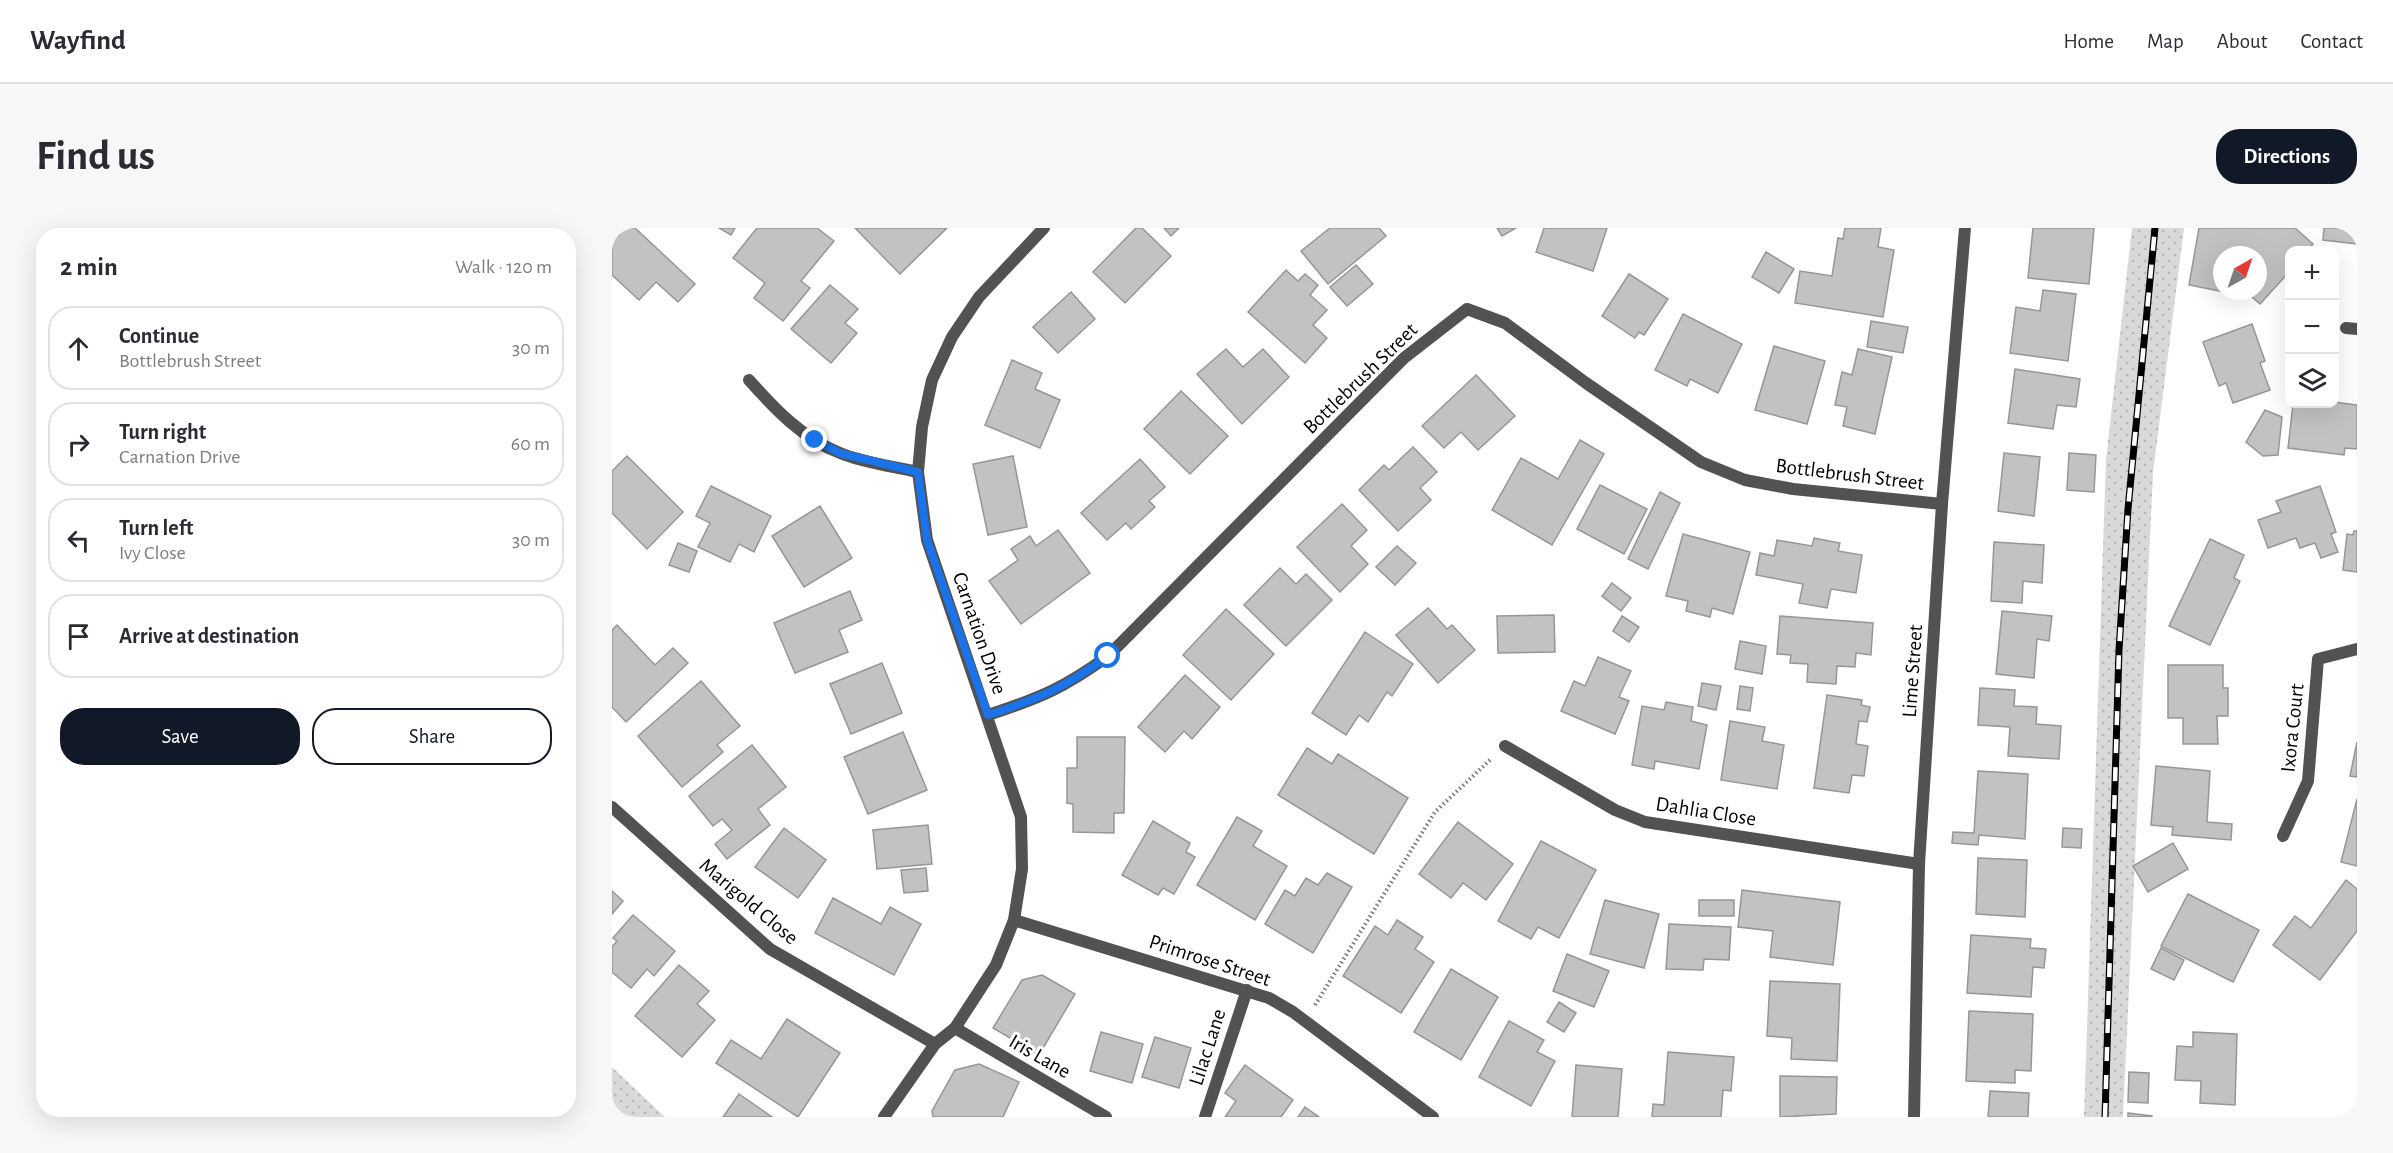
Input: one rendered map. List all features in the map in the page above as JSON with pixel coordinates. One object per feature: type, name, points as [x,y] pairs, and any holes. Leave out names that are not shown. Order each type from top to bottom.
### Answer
[{"type":"street","name":"Carnation Drive","points":[[884,1117],[934,1044],[955,1029],[996,965],[1014,920],[1023,869],[1020,817],[988,715],[927,540],[918,472],[922,427],[932,380],[952,337],[979,297],[1044,228]]},
{"type":"street","name":"Lime Street","points":[[1914,1117],[1919,864],[1942,504],[1965,228]]},
{"type":"street","name":"Bottlebrush Street","points":[[988,715],[1043,697],[1072,682],[1108,656],[1404,358],[1467,309],[1505,323],[1586,383],[1701,462],[1745,480],[1793,489],[1942,504]]},
{"type":"street","points":[[749,380],[781,415],[815,440],[840,453],[918,472]]},
{"type":"street","name":"Ixora Court","points":[[2283,836],[2308,781],[2319,659],[2357,649]]},
{"type":"street","name":"Dahlia Close","points":[[1505,746],[1615,810],[1645,822],[1919,864]]},
{"type":"street","name":"Marigold Close","points":[[612,807],[770,949],[934,1044]]},
{"type":"street","name":"Primrose Street","points":[[1014,920],[1269,998],[1305,1021],[1433,1117]]},
{"type":"street","name":"Lilac Lane","points":[[1205,1117],[1247,990]]},
{"type":"street","name":"Iris Lane","points":[[955,1029],[1106,1117]]},
{"type":"path","points":[[1305,1021],[1435,812],[1505,746]]},
{"type":"shaded area","points":[[2132,228],[2184,228],[2153,473],[2123,1117],[2084,1117],[2106,460]]},
{"type":"shaded area","points":[[612,1067],[665,1117],[612,1117]]},
{"type":"building","points":[[625,228],[635,228],[695,284],[678,302],[656,282],[639,300],[612,275],[612,242]]},
{"type":"building","points":[[719,228],[735,228],[731,235]]},
{"type":"building","points":[[757,228],[817,228],[834,241],[801,281],[810,288],[783,321],[754,298],[765,283],[733,258]]},
{"type":"building","points":[[855,228],[947,228],[900,274]]},
{"type":"building","points":[[1136,228],[1142,228],[1171,256],[1125,303],[1093,272]]},
{"type":"building","points":[[1164,228],[1179,228],[1171,236]]},
{"type":"building","points":[[1330,228],[1379,228],[1386,236],[1328,284],[1301,251]]},
{"type":"building","points":[[1497,228],[1516,228],[1502,236]]},
{"type":"building","points":[[1544,228],[1607,228],[1593,271],[1536,252]]},
{"type":"building","points":[[1845,228],[1881,228],[1878,247],[1894,250],[1883,317],[1795,303],[1800,271],[1832,276],[1838,238],[1843,239]]},
{"type":"building","points":[[2033,228],[2094,228],[2089,284],[2028,278]]},
{"type":"building","points":[[2199,228],[2295,228],[2313,244],[2311,246],[2285,246],[2285,276],[2267,296],[2267,246],[2213,246],[2213,290],[2189,285]]},
{"type":"building","points":[[2324,228],[2357,228],[2357,244],[2323,240]]},
{"type":"building","points":[[1766,252],[1794,269],[1779,293],[1752,277]]},
{"type":"building","points":[[1356,265],[1373,284],[1347,306],[1330,287]]},
{"type":"building","points":[[1286,270],[1298,281],[1305,274],[1318,285],[1310,295],[1327,310],[1313,325],[1327,338],[1305,363],[1248,312]]},
{"type":"building","points":[[1629,274],[1668,299],[1644,335],[1639,332],[1635,338],[1602,316]]},
{"type":"building","points":[[830,285],[858,309],[845,323],[857,333],[831,363],[791,329]]},
{"type":"building","points":[[2043,290],[2076,294],[2068,361],[2010,353],[2016,307],[2040,311]]},
{"type":"building","points":[[1071,292],[1095,319],[1058,353],[1033,327]]},
{"type":"building","points":[[1683,314],[1742,344],[1718,393],[1690,379],[1687,386],[1655,370]]},
{"type":"building","points":[[1871,321],[1908,327],[1903,353],[1867,347]]},
{"type":"building","points":[[2252,324],[2265,361],[2260,363],[2270,390],[2233,403],[2226,383],[2219,386],[2203,342]]},
{"type":"building","points":[[1774,346],[1825,361],[1807,424],[1755,410]]},
{"type":"building","points":[[1226,349],[1243,367],[1263,349],[1289,377],[1242,424],[1197,374]]},
{"type":"building","points":[[1858,349],[1892,357],[1875,434],[1843,426],[1847,407],[1835,405],[1842,372],[1852,375]]},
{"type":"building","points":[[1012,360],[1042,373],[1035,389],[1060,400],[1040,448],[985,425]]},
{"type":"building","points":[[2015,369],[2080,379],[2076,407],[2057,405],[2053,429],[2008,423]]},
{"type":"building","points":[[1476,375],[1515,416],[1478,450],[1461,432],[1444,448],[1422,426]]},
{"type":"building","points":[[1181,391],[1228,436],[1190,474],[1144,429]]},
{"type":"building","points":[[2339,403],[2357,405],[2357,449],[2345,448],[2344,455],[2288,448],[2293,408],[2339,408]]},
{"type":"building","points":[[2265,410],[2282,417],[2278,455],[2263,456],[2246,442]]},
{"type":"building","points":[[1580,440],[1604,454],[1552,545],[1492,510],[1521,458],[1558,479]]},
{"type":"building","points":[[1413,447],[1437,472],[1420,488],[1431,500],[1398,531],[1359,490],[1384,465],[1389,470]]},
{"type":"building","points":[[2004,453],[2040,457],[2034,516],[1998,511]]},
{"type":"building","points":[[2069,453],[2096,455],[2094,492],[2067,490]]},
{"type":"building","points":[[627,456],[683,512],[647,549],[612,513],[612,471]]},
{"type":"building","points":[[1013,456],[1027,527],[988,535],[973,464]]},
{"type":"building","points":[[1140,459],[1165,487],[1149,501],[1155,507],[1131,529],[1126,523],[1107,540],[1081,513]]},
{"type":"building","points":[[1600,485],[1647,509],[1624,554],[1577,529]]},
{"type":"building","points":[[711,486],[771,516],[754,552],[739,544],[730,562],[698,547],[710,523],[696,516]]},
{"type":"building","points":[[2320,486],[2336,532],[2331,534],[2338,552],[2321,558],[2315,543],[2300,548],[2296,538],[2268,548],[2258,520],[2281,512],[2276,501]]},
{"type":"building","points":[[1660,492],[1680,503],[1648,569],[1628,559]]},
{"type":"building","points":[[1342,504],[1367,530],[1351,546],[1368,564],[1340,592],[1297,547]]},
{"type":"building","points":[[820,506],[852,558],[804,587],[772,536]]},
{"type":"building","points":[[1058,530],[1090,573],[1021,624],[989,581],[1018,560],[1011,549],[1030,536],[1036,546]]},
{"type":"building","points":[[2354,531],[2357,531],[2357,572],[2343,570],[2347,534],[2353,535]]},
{"type":"building","points":[[1683,534],[1750,552],[1733,614],[1712,608],[1710,617],[1686,611],[1688,601],[1666,596]]},
{"type":"building","points":[[1814,538],[1840,543],[1838,551],[1862,555],[1856,593],[1831,589],[1827,608],[1799,603],[1803,584],[1756,575],[1760,553],[1774,556],[1777,540],[1812,546]]},
{"type":"building","points":[[2210,539],[2244,555],[2234,578],[2240,581],[2210,645],[2169,626]]},
{"type":"building","points":[[1994,542],[2044,545],[2042,583],[2023,581],[2022,603],[1991,601]]},
{"type":"building","points":[[678,543],[697,551],[689,572],[669,565]]},
{"type":"building","points":[[1397,546],[1416,563],[1395,585],[1376,567]]},
{"type":"building","points":[[1280,568],[1296,584],[1306,574],[1332,600],[1286,646],[1244,605]]},
{"type":"building","points":[[1612,583],[1631,598],[1621,611],[1602,596]]},
{"type":"building","points":[[850,591],[862,620],[839,630],[848,652],[795,673],[774,623]]},
{"type":"building","points":[[1428,608],[1447,629],[1452,625],[1475,650],[1438,683],[1396,635]]},
{"type":"building","points":[[1226,609],[1274,654],[1231,700],[1183,655]]},
{"type":"building","points":[[2002,611],[2052,616],[2049,641],[2037,639],[2034,678],[1996,674]]},
{"type":"building","points":[[1554,615],[1555,652],[1498,653],[1497,616]]},
{"type":"building","points":[[1622,616],[1639,627],[1629,642],[1613,631]]},
{"type":"building","points":[[1780,616],[1873,623],[1871,655],[1856,653],[1855,667],[1837,666],[1836,684],[1807,682],[1808,664],[1790,663],[1791,655],[1777,654]]},
{"type":"building","points":[[617,625],[655,665],[673,648],[688,663],[626,722],[612,707],[612,630]]},
{"type":"building","points":[[1365,632],[1413,664],[1392,696],[1387,692],[1368,722],[1359,715],[1346,735],[1312,713]]},
{"type":"building","points":[[1740,641],[1766,646],[1762,674],[1735,669]]},
{"type":"building","points":[[1598,657],[1631,671],[1619,697],[1629,701],[1615,734],[1561,711],[1574,681],[1585,686]]},
{"type":"building","points":[[882,663],[902,713],[851,734],[830,684]]},
{"type":"building","points":[[2168,665],[2223,665],[2223,688],[2228,688],[2228,716],[2217,716],[2218,744],[2183,744],[2183,718],[2168,718]]},
{"type":"building","points":[[1185,675],[1220,707],[1192,739],[1184,731],[1165,752],[1138,727]]},
{"type":"building","points":[[701,681],[740,726],[717,745],[723,752],[682,787],[638,736]]},
{"type":"building","points":[[1702,683],[1721,686],[1716,710],[1698,706]]},
{"type":"building","points":[[1740,686],[1753,688],[1750,711],[1737,709]]},
{"type":"building","points":[[1980,688],[2015,690],[2014,706],[2037,707],[2036,724],[2061,726],[2059,759],[2008,756],[2010,727],[1978,725]]},
{"type":"building","points":[[1827,695],[1862,700],[1861,705],[1870,707],[1867,722],[1859,721],[1856,744],[1868,746],[1864,776],[1852,775],[1849,793],[1814,788]]},
{"type":"building","points":[[1666,702],[1693,707],[1691,721],[1707,725],[1699,769],[1655,761],[1654,769],[1632,765],[1642,706],[1664,710]]},
{"type":"building","points":[[1730,721],[1765,727],[1762,741],[1784,745],[1777,789],[1721,780]]},
{"type":"building","points":[[903,732],[927,790],[868,814],[844,757]]},
{"type":"building","points":[[1077,737],[1125,737],[1124,813],[1114,813],[1114,833],[1073,832],[1073,804],[1067,803],[1067,768],[1077,768]]},
{"type":"building","points":[[2357,742],[2357,777],[2350,776]]},
{"type":"building","points":[[752,745],[786,787],[758,809],[770,825],[727,859],[715,844],[732,830],[722,819],[713,826],[689,796]]},
{"type":"building","points":[[1307,748],[1332,764],[1338,754],[1408,798],[1374,854],[1278,795]]},
{"type":"building","points":[[2156,766],[2210,771],[2207,822],[2232,824],[2231,840],[2172,835],[2173,827],[2151,825]]},
{"type":"building","points":[[1978,771],[2028,774],[2025,839],[1979,835],[1978,845],[1952,843],[1953,832],[1974,833]]},
{"type":"building","points":[[2357,799],[2357,866],[2341,862]]},
{"type":"building","points":[[1237,817],[1262,831],[1253,846],[1287,866],[1255,920],[1197,885]]},
{"type":"building","points":[[1153,821],[1190,843],[1186,852],[1195,857],[1174,894],[1163,888],[1158,895],[1122,875]]},
{"type":"building","points":[[1458,822],[1513,864],[1486,900],[1463,883],[1451,898],[1419,874]]},
{"type":"building","points":[[928,825],[932,864],[877,869],[873,830]]},
{"type":"building","points":[[784,828],[826,860],[798,898],[755,867]]},
{"type":"building","points":[[2063,828],[2082,829],[2081,848],[2062,847]]},
{"type":"building","points":[[1541,841],[1596,870],[1559,938],[1538,927],[1531,939],[1498,921]]},
{"type":"building","points":[[2173,843],[2188,869],[2148,892],[2133,866]]},
{"type":"building","points":[[1978,858],[2027,860],[2025,917],[1976,914]]},
{"type":"building","points":[[926,868],[928,891],[904,893],[901,870]]},
{"type":"building","points":[[1327,873],[1352,887],[1313,953],[1265,924],[1285,890],[1295,896],[1306,878],[1318,885]]},
{"type":"building","points":[[2346,880],[2357,889],[2357,931],[2320,980],[2273,945],[2295,916],[2311,928]]},
{"type":"building","points":[[1742,890],[1840,902],[1833,965],[1770,957],[1773,931],[1738,927]]},
{"type":"building","points":[[612,891],[623,901],[612,914]]},
{"type":"building","points":[[2188,894],[2259,930],[2233,982],[2161,946]]},
{"type":"building","points":[[833,898],[881,924],[890,907],[921,924],[894,975],[815,933]]},
{"type":"building","points":[[1605,900],[1659,914],[1644,968],[1590,954]]},
{"type":"building","points":[[1699,900],[1734,900],[1734,916],[1699,916]]},
{"type":"building","points":[[633,915],[675,951],[654,976],[647,969],[631,988],[612,972],[612,947],[617,941],[613,938]]},
{"type":"building","points":[[1397,920],[1423,937],[1415,949],[1434,962],[1401,1013],[1343,976],[1375,926],[1388,935]]},
{"type":"building","points":[[1669,924],[1731,927],[1729,960],[1704,959],[1703,970],[1666,969]]},
{"type":"building","points":[[1971,935],[2031,939],[2030,948],[2046,949],[2044,968],[2033,967],[2031,997],[1967,993]]},
{"type":"building","points":[[2161,948],[2184,960],[2174,980],[2151,969]]},
{"type":"building","points":[[1567,954],[1609,971],[1594,1007],[1553,991]]},
{"type":"building","points":[[679,965],[709,991],[697,1004],[715,1020],[682,1057],[635,1016]]},
{"type":"building","points":[[1451,969],[1498,997],[1461,1060],[1414,1032]]},
{"type":"building","points":[[1042,975],[1075,994],[1039,1055],[993,1028],[1022,980]]},
{"type":"building","points":[[1770,981],[1840,984],[1837,1061],[1791,1059],[1792,1038],[1767,1036]]},
{"type":"building","points":[[1559,1002],[1576,1013],[1564,1032],[1547,1022]]},
{"type":"building","points":[[1969,1011],[2033,1014],[2031,1071],[2015,1070],[2015,1083],[1966,1081]]},
{"type":"building","points":[[787,1019],[840,1053],[798,1117],[716,1063],[731,1040],[761,1059]]},
{"type":"building","points":[[1509,1021],[1544,1040],[1537,1052],[1555,1061],[1531,1106],[1479,1077]]},
{"type":"building","points":[[1101,1032],[1143,1044],[1132,1083],[1090,1071]]},
{"type":"building","points":[[2193,1032],[2237,1034],[2235,1105],[2200,1103],[2201,1081],[2175,1080],[2177,1046],[2193,1047]]},
{"type":"building","points":[[1155,1037],[1191,1048],[1179,1088],[1142,1077]]},
{"type":"building","points":[[1668,1052],[1734,1057],[1731,1091],[1723,1090],[1721,1117],[1652,1117],[1653,1104],[1664,1105]]},
{"type":"building","points":[[979,1064],[1019,1082],[1003,1117],[933,1117],[932,1111],[955,1070]]},
{"type":"building","points":[[1245,1065],[1293,1100],[1281,1117],[1225,1117],[1236,1101],[1225,1093]]},
{"type":"building","points":[[1576,1065],[1622,1069],[1618,1117],[1572,1117]]},
{"type":"building","points":[[2129,1072],[2149,1073],[2148,1103],[2128,1102]]},
{"type":"building","points":[[1780,1076],[1837,1077],[1836,1114],[1780,1117]]},
{"type":"building","points":[[1990,1091],[2029,1093],[2028,1117],[1988,1117]]},
{"type":"building","points":[[739,1094],[772,1117],[723,1117]]},
{"type":"building","points":[[1305,1107],[1319,1117],[1298,1117]]},
{"type":"building","points":[[2128,1113],[2152,1116],[2152,1117],[2128,1117]]},
{"type":"railway","points":[[2105,1117],[2119,650],[2128,509],[2155,228]]},
{"type":"route","points":[[815,440],[840,453],[918,472],[927,540],[988,715],[1043,697],[1072,682],[1108,656]]}]
